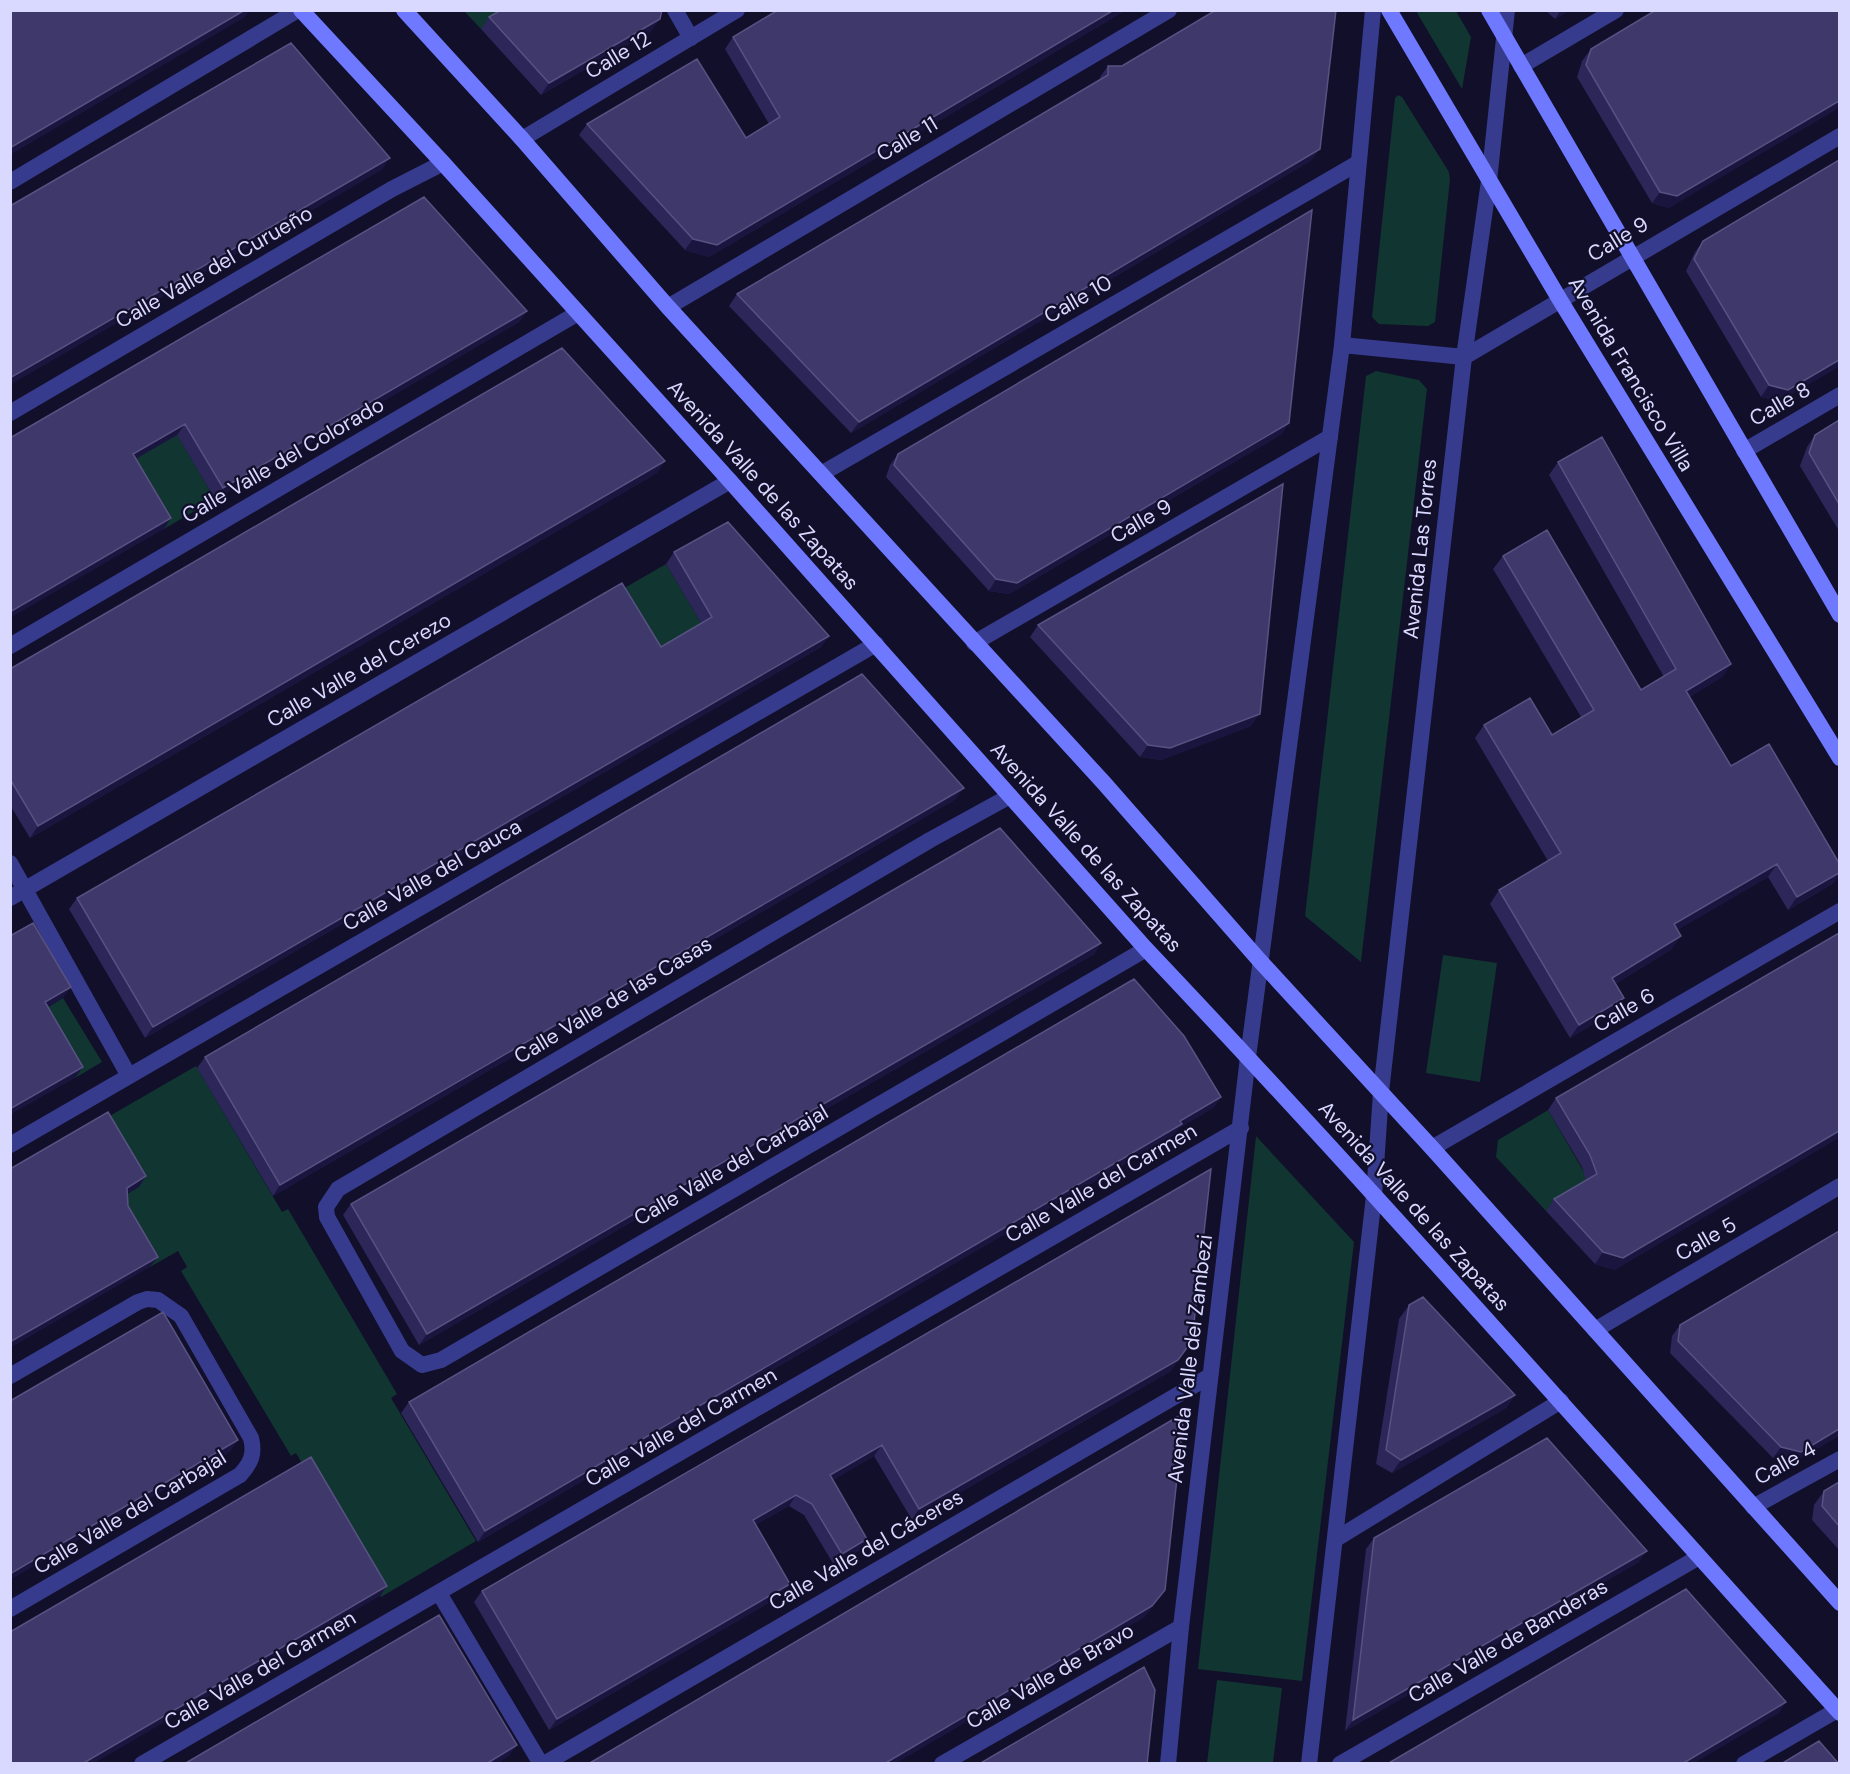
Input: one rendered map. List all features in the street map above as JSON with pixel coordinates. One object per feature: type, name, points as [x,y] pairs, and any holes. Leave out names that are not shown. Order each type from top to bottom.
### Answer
[{"type":"main road","name":"Avenida Valle de las Zapatas","points":[[299,10],[443,163],[876,644],[1146,949],[1248,1057],[1561,1401],[1838,1711]]},
{"type":"main road","points":[[404,10],[522,139],[668,307],[1104,783],[1260,961],[1432,1148],[1839,1603]]},
{"type":"main road","name":"Avenida Francisco Villa","points":[[1389,10],[1560,300],[1839,758]]},
{"type":"main road","points":[[1489,10],[1839,615]]},
{"type":"street","points":[[10,182],[299,10]]},
{"type":"street","points":[[675,10],[691,38]]},
{"type":"street","name":"Calle 12","points":[[522,139],[737,10]]},
{"type":"street","name":"Calle 11","points":[[668,307],[1169,10]]},
{"type":"street","points":[[1260,961],[1342,345],[1373,10]]},
{"type":"street","name":"Avenida Las Torres","points":[[1381,1092],[1464,357],[1489,181],[1507,10]]},
{"type":"street","points":[[1521,66],[1616,10]]},
{"type":"street","name":"Calle 9","points":[[1464,357],[1839,136]]},
{"type":"street","name":"Calle Valle del Curueño","points":[[10,413],[381,195],[443,163]]},
{"type":"street","name":"Calle 10","points":[[821,474],[1358,164]]},
{"type":"street","name":"Calle Valle del Colorado","points":[[10,646],[578,313]]},
{"type":"street","points":[[1342,345],[1464,357]]},
{"type":"street","name":"Calle 8","points":[[1744,452],[1839,395]]},
{"type":"street","name":"Calle 9","points":[[974,643],[1330,437]]},
{"type":"street","name":"Calle Valle del Cerezo","points":[[18,894],[730,481]]},
{"type":"street","name":"Calle Valle del Cauca","points":[[10,1145],[876,644]]},
{"type":"street","name":"Calle Valle de las Casas","points":[[366,1288],[327,1217],[326,1206],[338,1189],[930,840],[1010,796]]},
{"type":"street","points":[[10,863],[18,894],[129,1076]]},
{"type":"street","name":"Calle 6","points":[[1432,1148],[1839,911]]},
{"type":"street","name":"Calle Valle del Carbajal","points":[[366,1288],[402,1351],[422,1365],[441,1360],[1146,949]]},
{"type":"street","name":"Avenida Valle del Zambezi","points":[[1168,1764],[1181,1627],[1260,961]]},
{"type":"street","points":[[1309,1764],[1374,1196],[1381,1092]]},
{"type":"street","name":"Calle Valle del Carmen","points":[[142,1764],[1241,1128]]},
{"type":"street","name":"Calle 5","points":[[1595,1330],[1839,1186]]},
{"type":"street","name":"Calle Valle del Carbajal","points":[[10,1376],[147,1299],[158,1300],[181,1316],[251,1438],[252,1457],[240,1475],[10,1609]]},
{"type":"street","name":"Calle Valle del Cáceres","points":[[543,1764],[1210,1376]]},
{"type":"street","points":[[1335,1539],[1561,1401]]},
{"type":"street","name":"Calle 4","points":[[1753,1507],[1839,1459]]},
{"type":"street","name":"Calle Valle de Banderas","points":[[1340,1764],[1699,1557]]},
{"type":"street","points":[[439,1593],[543,1764]]},
{"type":"street","name":"Calle Valle de Bravo","points":[[942,1764],[1181,1627]]},
{"type":"street","points":[[1744,1764],[1838,1711]]},
{"type":"green space","points":[[464,11],[514,11],[481,29]]},
{"type":"green space","points":[[1416,11],[1456,11],[1471,37],[1462,89]]},
{"type":"green space","points":[[1398,95],[1402,97],[1449,172],[1450,179],[1435,322],[1428,326],[1379,324],[1372,317],[1395,98]]},
{"type":"green space","points":[[139,370],[215,499],[164,529],[125,465]]},
{"type":"green space","points":[[1376,371],[1419,380],[1427,389],[1361,962],[1305,916],[1366,376]]},
{"type":"green space","points":[[666,564],[704,628],[653,658],[614,594]]},
{"type":"green space","points":[[1443,955],[1497,963],[1480,1082],[1426,1073]]},
{"type":"green space","points":[[63,998],[102,1062],[75,1078],[38,1013]]},
{"type":"green space","points":[[196,1066],[282,1212],[288,1209],[397,1394],[391,1398],[476,1541],[381,1597],[296,1453],[291,1456],[181,1271],[187,1267],[178,1251],[150,1267],[113,1203],[139,1186],[101,1121]]},
{"type":"green space","points":[[1548,1110],[1591,1184],[1546,1211],[1496,1157],[1498,1140]]},
{"type":"green space","points":[[1256,1136],[1354,1242],[1302,1681],[1198,1669]]},
{"type":"green space","points":[[1217,1680],[1282,1688],[1273,1763],[1207,1763]]},
{"type":"building","points":[[10,10],[245,10],[10,148]]},
{"type":"building","points":[[501,10],[662,10],[660,19],[549,83],[489,17]]},
{"type":"building","points":[[778,10],[1114,10],[717,245],[693,239],[587,124],[697,59],[746,138],[780,117],[733,37]]},
{"type":"building","points":[[1216,10],[1336,10],[1320,149],[859,422],[737,294],[1108,75],[1108,66],[1122,66]]},
{"type":"building","points":[[1656,10],[1839,10],[1839,101],[1677,196],[1660,192],[1586,65],[1591,49]]},
{"type":"building","points":[[291,43],[390,158],[10,378],[10,206]]},
{"type":"building","points":[[1839,160],[1839,360],[1788,390],[1769,385],[1694,259],[1703,241]]},
{"type":"building","points":[[424,197],[527,311],[223,488],[185,424],[133,454],[171,518],[10,612],[10,438]]},
{"type":"building","points":[[1312,210],[1289,423],[1017,583],[996,579],[894,465],[898,454]]},
{"type":"building","points":[[562,348],[665,461],[38,826],[10,779],[10,669]]},
{"type":"building","points":[[1839,420],[1839,504],[1809,453],[1815,435]]},
{"type":"building","points":[[1602,437],[1731,664],[1686,691],[1731,766],[1769,744],[1839,863],[1839,873],[1797,897],[1777,864],[1674,924],[1681,936],[1612,978],[1624,998],[1579,1025],[1499,890],[1561,853],[1484,725],[1530,698],[1552,735],[1594,710],[1503,556],[1547,530],[1641,690],[1676,669],[1558,462]]},
{"type":"building","points":[[1283,484],[1260,714],[1170,748],[1148,745],[1038,625]]},
{"type":"building","points":[[728,522],[829,636],[153,1027],[77,898],[622,583],[661,647],[712,617],[674,552]]},
{"type":"building","points":[[862,674],[964,788],[280,1185],[205,1057]]},
{"type":"building","points":[[1000,828],[1101,943],[427,1334],[351,1204]]},
{"type":"building","points":[[33,923],[71,987],[45,1002],[83,1067],[10,1109],[10,936]]},
{"type":"building","points":[[1839,933],[1839,1131],[1623,1258],[1603,1252],[1554,1199],[1597,1174],[1590,1155],[1556,1098]]},
{"type":"building","points":[[1134,979],[1184,1036],[1221,1097],[1180,1121],[1182,1124],[485,1531],[409,1402]]},
{"type":"building","points":[[108,1112],[146,1176],[127,1188],[128,1206],[158,1257],[10,1342],[10,1169]]},
{"type":"building","points":[[1211,1169],[1192,1341],[1178,1360],[919,1509],[882,1445],[830,1475],[867,1539],[842,1554],[812,1504],[796,1495],[753,1520],[790,1584],[557,1719],[482,1591]]},
{"type":"building","points":[[1839,1231],[1839,1429],[1801,1452],[1781,1447],[1678,1341],[1680,1325]]},
{"type":"building","points":[[1423,1297],[1515,1395],[1401,1460],[1386,1450],[1409,1305]]},
{"type":"building","points":[[163,1312],[238,1440],[10,1574],[10,1401]]},
{"type":"building","points":[[1184,1413],[1165,1590],[1152,1606],[884,1764],[588,1764]]},
{"type":"building","points":[[1547,1438],[1647,1551],[1353,1720],[1374,1538]]},
{"type":"building","points":[[311,1457],[387,1586],[82,1764],[10,1764],[10,1632]]},
{"type":"building","points":[[1839,1482],[1839,1526],[1822,1506],[1824,1491]]},
{"type":"building","points":[[1686,1589],[1786,1702],[1682,1764],[1387,1764]]},
{"type":"building","points":[[439,1615],[517,1745],[486,1764],[184,1764]]},
{"type":"building","points":[[1144,1667],[1155,1690],[1147,1764],[979,1764]]},
{"type":"building","points":[[1819,1741],[1839,1764],[1781,1764]]}]
